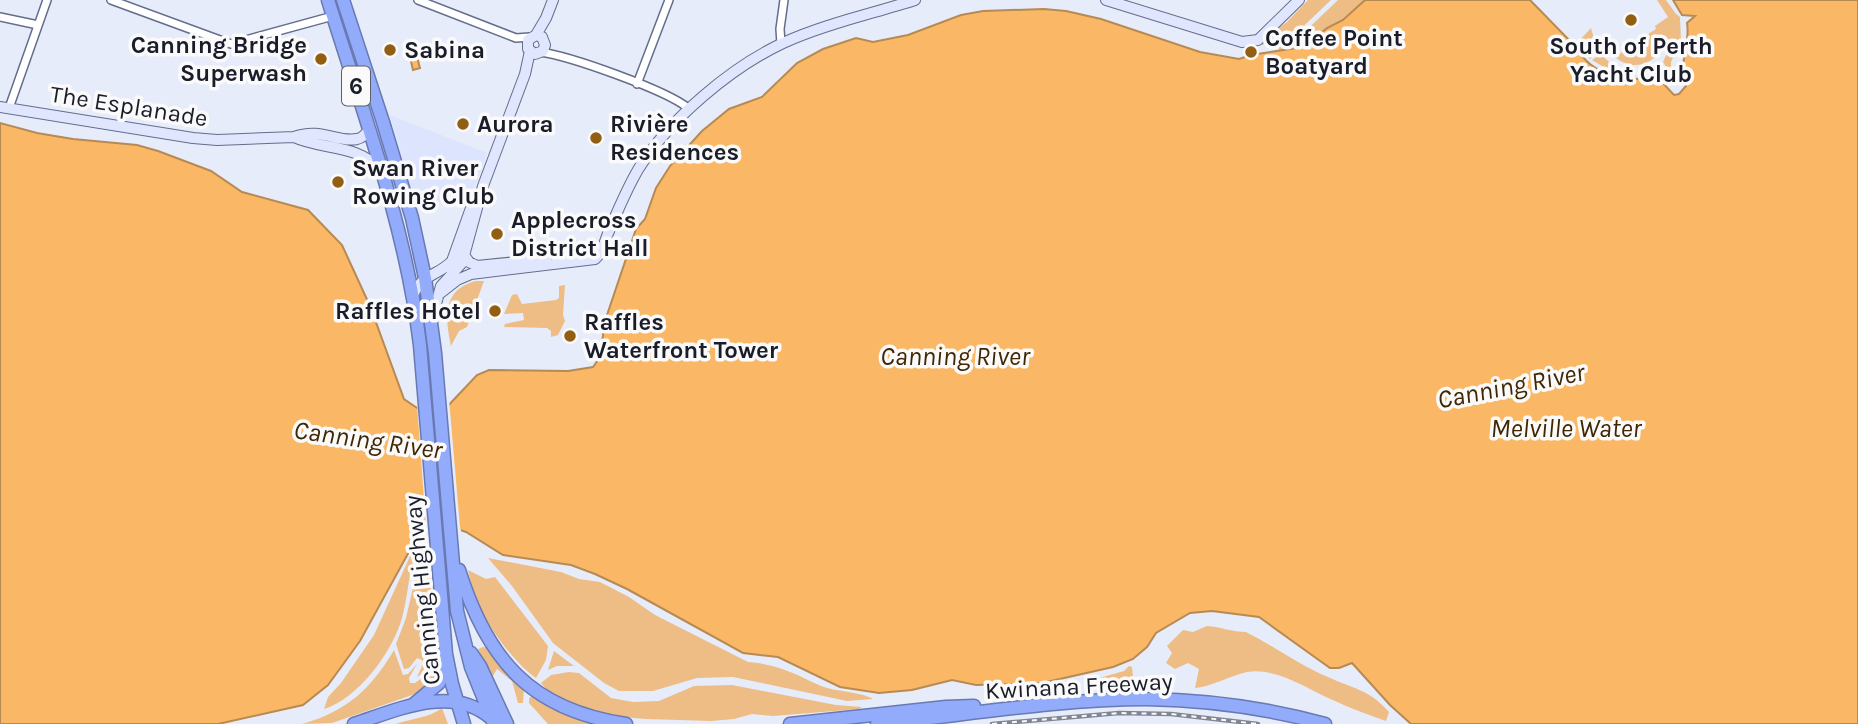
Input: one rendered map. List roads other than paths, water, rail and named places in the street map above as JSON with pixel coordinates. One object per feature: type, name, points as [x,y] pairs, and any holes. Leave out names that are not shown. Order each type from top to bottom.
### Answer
[{"type":"highway","name":"Canning Highway","points":[[328,0],[383,173],[413,295],[446,654],[464,724]]},
{"type":"highway","name":"Canning Highway","points":[[343,0],[412,218],[425,278],[432,323],[457,611],[465,645],[492,721]]},
{"type":"highway","points":[[452,546],[474,615],[491,644],[516,674],[534,690],[565,709],[626,724]]},
{"type":"highway","points":[[465,645],[480,666],[506,724]]},
{"type":"highway","points":[[413,705],[439,682],[446,654]]},
{"type":"highway","name":"Kwinana Freeway","points":[[877,724],[1065,704],[1144,699],[1244,707],[1325,724]]},
{"type":"highway","points":[[354,724],[413,705],[456,701],[481,710],[492,721]]},
{"type":"highway","points":[[790,724],[946,707],[1065,704]]},
{"type":"street","points":[[4,108],[47,0]]},
{"type":"street","points":[[111,0],[231,44],[333,16]]},
{"type":"street","points":[[418,0],[677,99],[688,108]]},
{"type":"street","points":[[432,323],[444,281],[460,267],[483,186],[553,0]]},
{"type":"street","points":[[638,84],[670,0]]},
{"type":"street","points":[[781,44],[784,0]]},
{"type":"street","points":[[439,294],[457,280],[471,274],[595,259],[602,252],[639,169],[657,143],[688,108],[781,44],[915,0]]},
{"type":"street","points":[[1106,0],[1134,4],[1242,42],[1258,40],[1293,3]]},
{"type":"street","points":[[0,18],[38,25]]},
{"type":"street","name":"The Esplanade","points":[[4,108],[180,137],[217,140],[294,137],[305,133],[356,139],[364,136],[369,129]]},
{"type":"street","name":"The Esplanade","points":[[294,137],[359,154],[373,162],[383,173]]},
{"type":"street","points":[[413,295],[425,278],[452,261],[466,219],[483,186]]},
{"type":"street","points":[[464,255],[469,262],[477,266],[582,256],[592,253],[606,239]]},
{"type":"water","name":"Canning River","points":[[1365,0],[1530,0],[1592,66],[1624,78],[1660,80],[1674,95],[1679,94],[1686,86],[1683,62],[1687,23],[1695,16],[1682,15],[1673,0],[1858,0],[1858,724],[1411,724],[1352,663],[1330,668],[1259,617],[1212,611],[1190,613],[1156,633],[1147,647],[1133,659],[1113,667],[1042,683],[976,685],[952,680],[912,690],[879,693],[840,687],[778,657],[743,653],[595,574],[571,565],[503,555],[466,532],[427,519],[360,641],[328,685],[303,705],[218,724],[0,724],[0,123],[73,139],[137,145],[211,171],[242,192],[308,210],[342,245],[370,306],[404,399],[426,414],[444,410],[477,375],[489,370],[568,371],[593,367],[600,357],[605,321],[636,229],[645,219],[656,188],[670,166],[702,131],[729,109],[762,97],[797,63],[823,49],[856,38],[873,42],[908,35],[961,15],[983,11],[1044,9],[1101,19],[1200,52],[1239,59],[1303,47],[1327,28],[1343,20]]},
{"type":"water","points":[[413,42],[420,68],[413,70],[407,44]]},
{"type":"railway","points":[[992,724],[1119,713],[1171,714],[1258,724]]},
{"type":"place","name":"South of Perth Yacht Club","points":[[1631,20]]},
{"type":"place","name":"Sabina","points":[[390,50]]},
{"type":"place","name":"Coffee Point Boatyard","points":[[1251,52]]},
{"type":"place","name":"Canning Bridge Superwash","points":[[321,59]]},
{"type":"place","name":"Aurora","points":[[463,124]]},
{"type":"place","name":"Rivière Residences","points":[[596,138]]},
{"type":"place","name":"Swan River Rowing Club","points":[[338,182]]},
{"type":"place","name":"Applecross District Hall","points":[[497,234]]},
{"type":"place","name":"Raffles Hotel","points":[[495,311]]},
{"type":"place","name":"Raffles Waterfront Tower","points":[[570,336]]},
{"type":"water label","name":"Melville Water","points":[[1566,428]]}]
